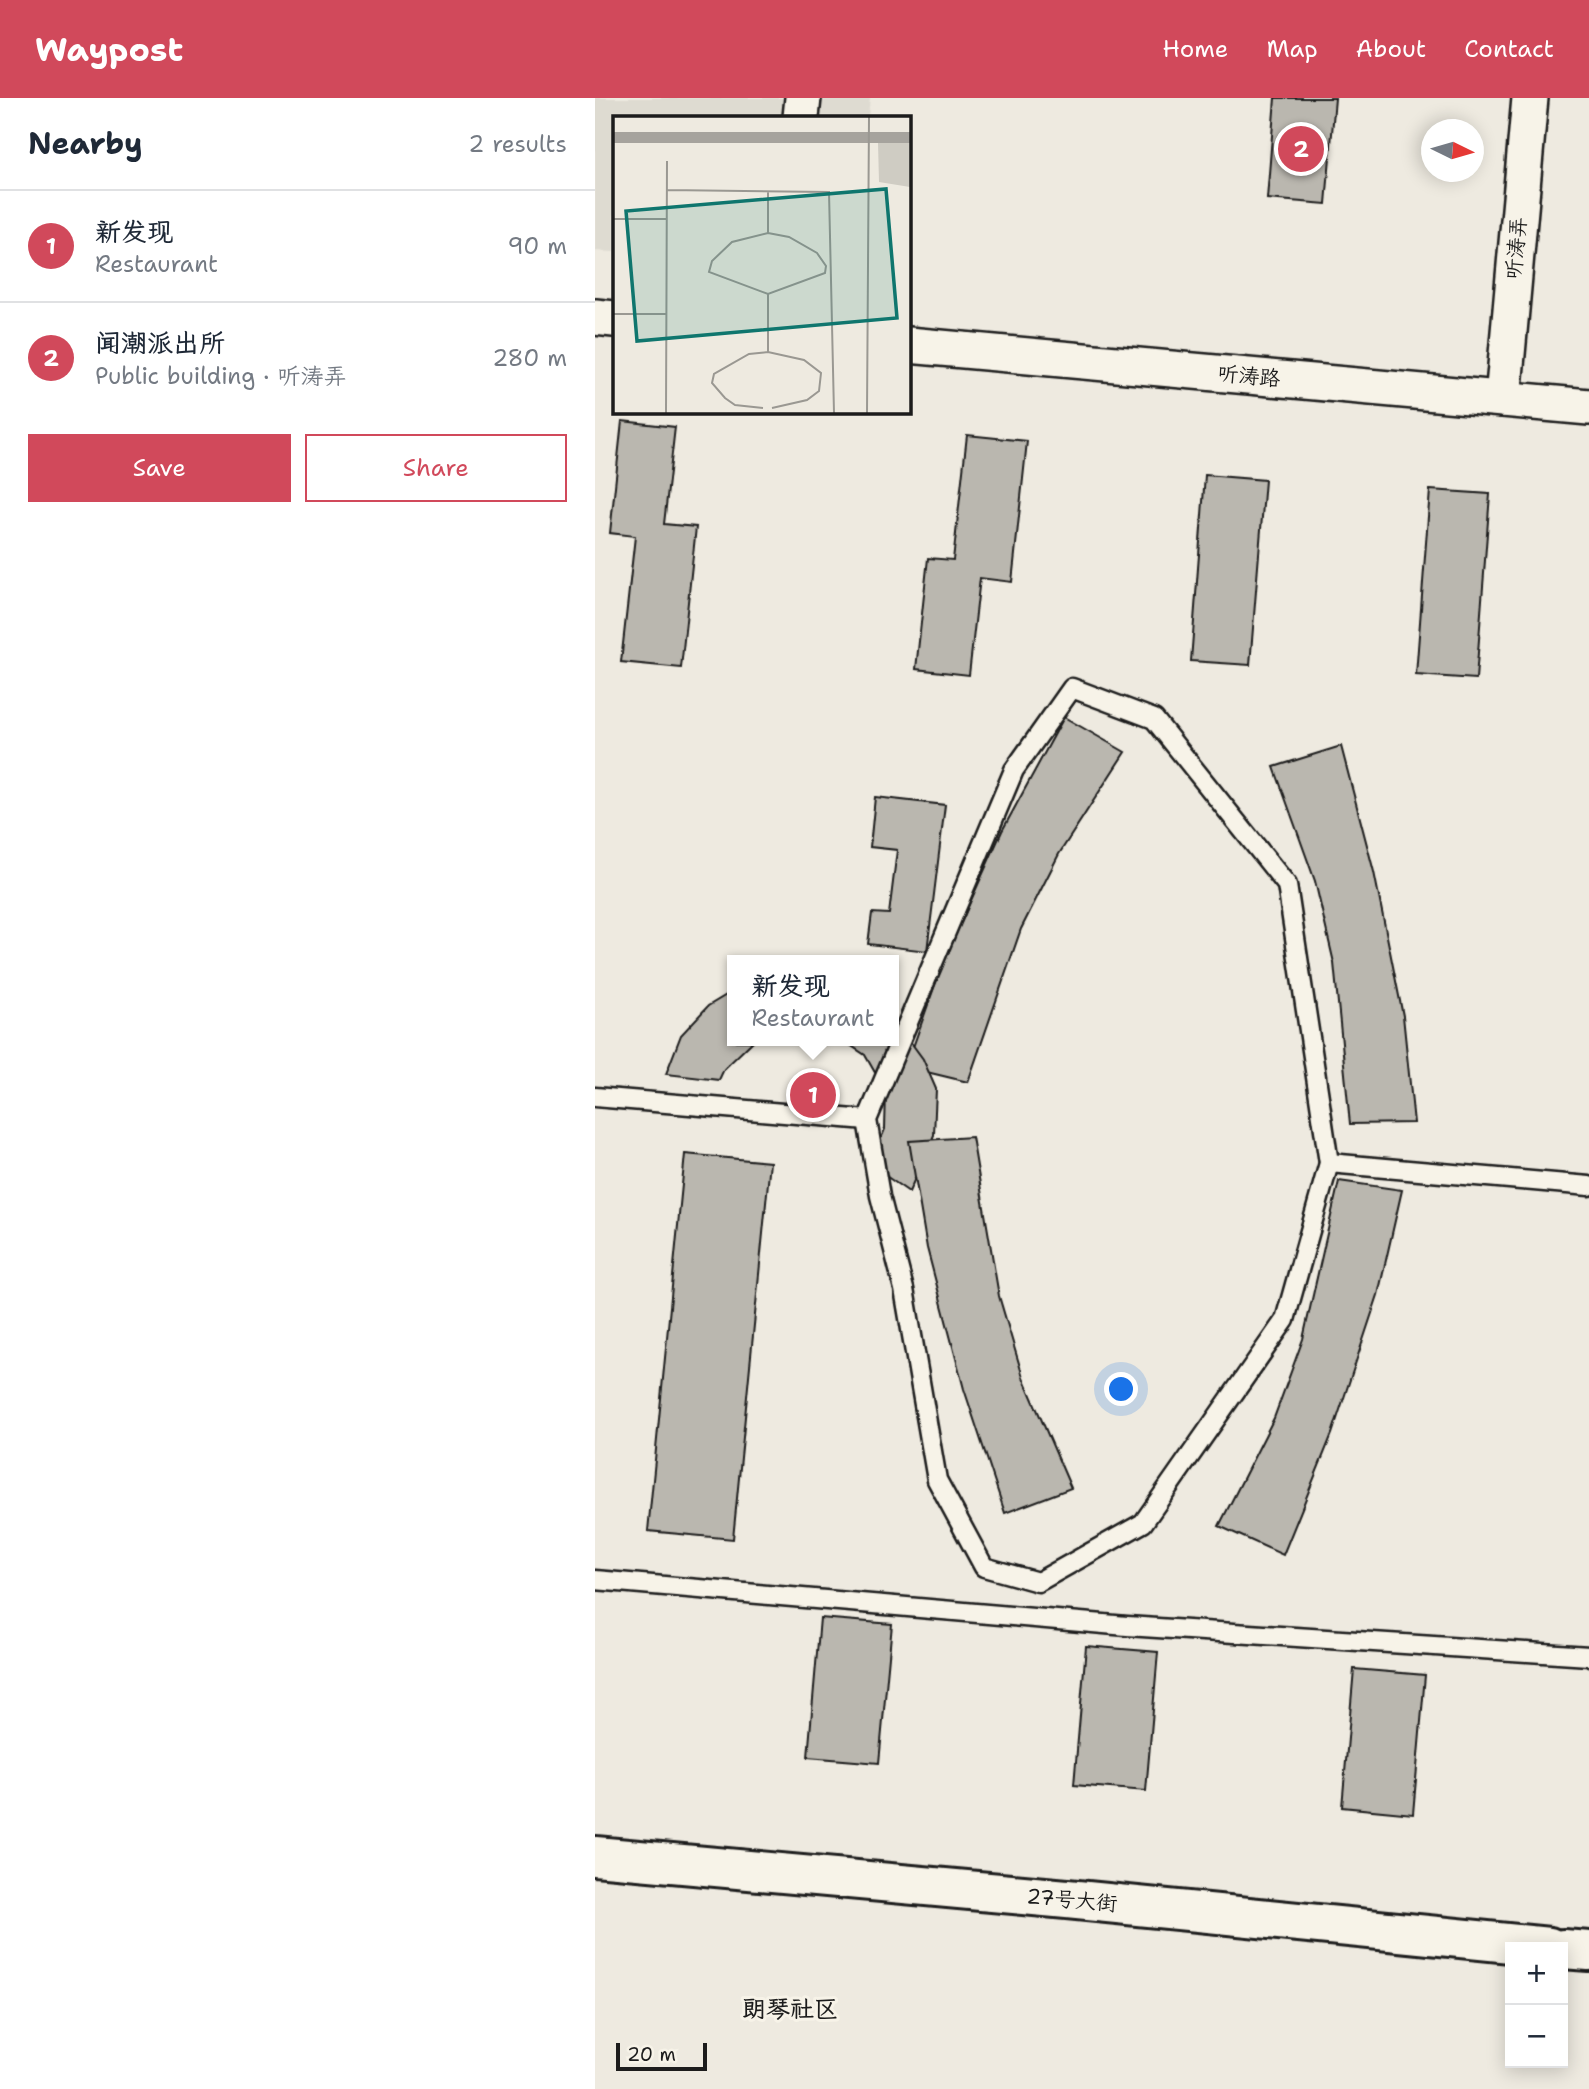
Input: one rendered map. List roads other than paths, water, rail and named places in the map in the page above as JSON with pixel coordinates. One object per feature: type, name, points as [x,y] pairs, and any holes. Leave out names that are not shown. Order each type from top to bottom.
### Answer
[{"type":"street","points":[[801,116],[803,98]]},
{"type":"street","name":"听涛弄","points":[[1503,399],[1530,98]]},
{"type":"street","points":[[595,317],[613,319]]},
{"type":"street","name":"听涛路","points":[[910,345],[1589,407]]},
{"type":"street","name":"27号大街","points":[[595,1856],[1081,1900],[1505,1943]]},
{"type":"street","points":[[1568,1949],[1589,1951]]},
{"type":"lane","points":[[898,1046],[867,1120],[880,1196],[904,1289],[937,1480],[984,1567],[1038,1582],[1143,1522],[1285,1320],[1329,1163],[1287,885],[1154,719],[1073,688],[1014,770],[899,1044]]},
{"type":"lane","points":[[595,1097],[867,1120]]},
{"type":"lane","points":[[1329,1163],[1589,1186]]},
{"type":"lane","points":[[595,1580],[1127,1626],[1589,1656]]},
{"type":"place","name":"闻潮派出所","points":[[1301,149]]},
{"type":"place","name":"新发现","points":[[813,1095]]},
{"type":"district","name":"朗琴社区","points":[[790,2009]]}]
